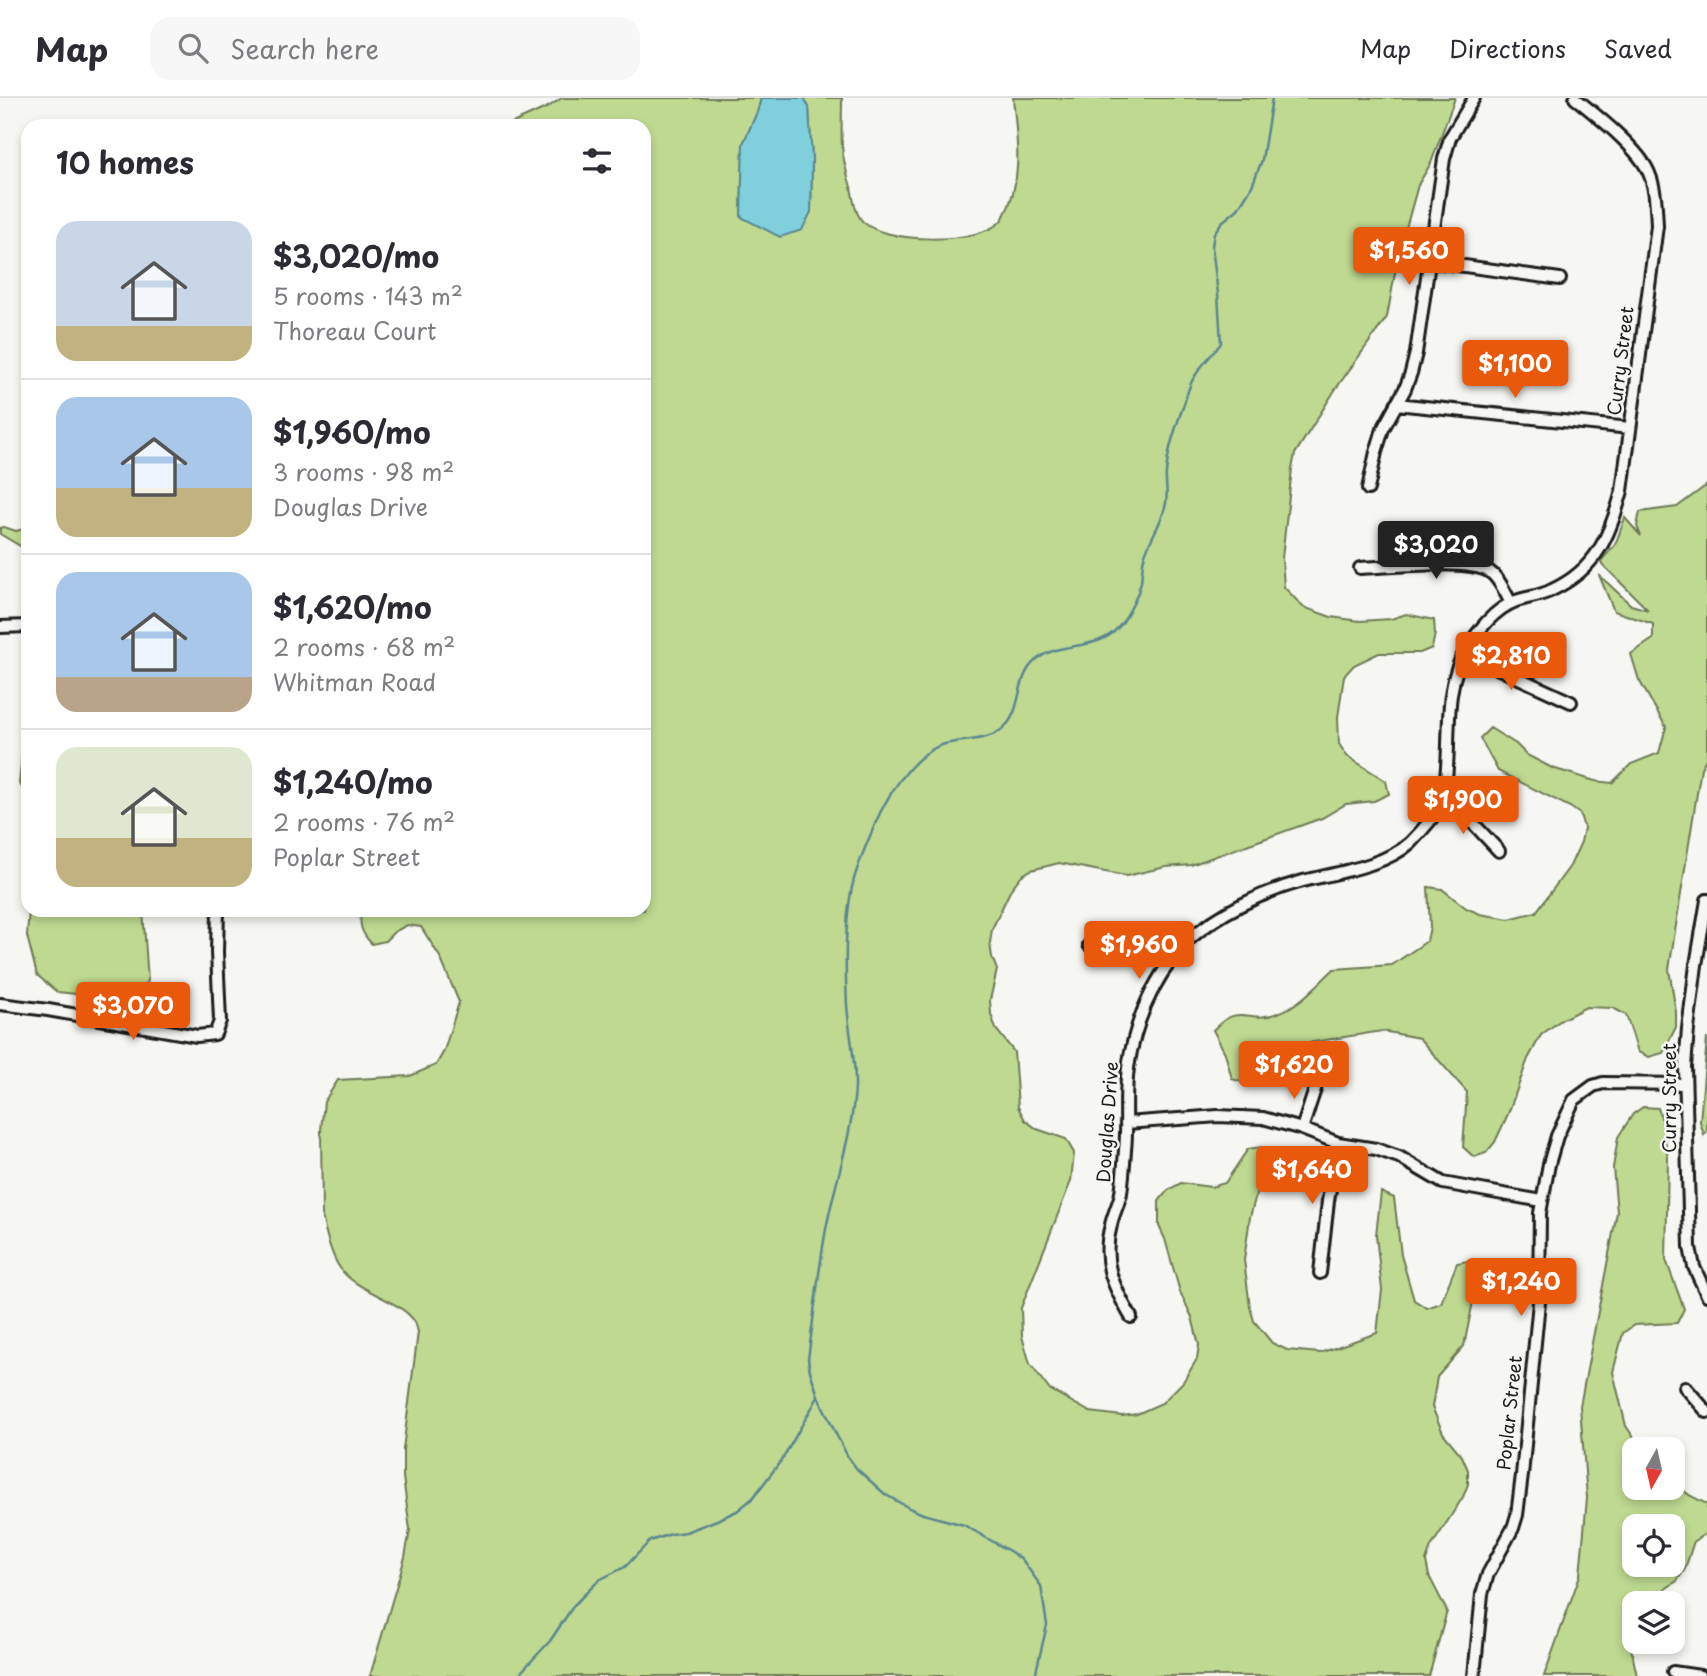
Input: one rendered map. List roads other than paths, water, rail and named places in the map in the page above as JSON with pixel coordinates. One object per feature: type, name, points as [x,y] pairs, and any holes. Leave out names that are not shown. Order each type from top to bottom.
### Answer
[{"type":"street","points":[[1368,489],[1384,429],[1405,389],[1416,353],[1444,159],[1450,138],[1474,98]]},
{"type":"street","name":"Curry Street","points":[[1511,603],[1539,596],[1573,577],[1595,555],[1614,523],[1622,491],[1657,226],[1656,206],[1647,168],[1606,124],[1575,98]]},
{"type":"street","points":[[1428,261],[1560,279]]},
{"type":"street","points":[[1396,404],[1630,428]]},
{"type":"street","points":[[1360,568],[1462,564],[1479,567],[1490,572],[1500,582],[1511,603],[1503,607],[1479,630],[1457,666],[1450,707],[1449,755],[1442,802],[1472,822],[1499,851]]},
{"type":"street","points":[[0,627],[21,626]]},
{"type":"street","points":[[1464,653],[1571,702]]},
{"type":"street","name":"Douglas Drive","points":[[1131,1317],[1110,1277],[1107,1263],[1110,1228],[1121,1196],[1126,1146],[1127,1070],[1132,1046],[1142,1013],[1164,969],[1186,942],[1242,904],[1278,888],[1357,868],[1400,851],[1442,802]]},
{"type":"street","name":"Curry Street","points":[[1707,900],[1688,1029],[1685,1084],[1690,1247],[1694,1267],[1707,1295]]},
{"type":"street","points":[[0,1004],[211,1036],[215,1034],[220,1021],[218,917]]},
{"type":"street","points":[[1089,945],[1119,936],[1130,937],[1155,945],[1174,957]]},
{"type":"street","points":[[1302,1129],[1317,1083]]},
{"type":"street","name":"Poplar Street","points":[[1474,1676],[1482,1594],[1488,1574],[1513,1528],[1517,1515],[1539,1302],[1542,1201],[1557,1136],[1574,1100],[1593,1086],[1603,1083],[1685,1084]]},
{"type":"street","points":[[1125,1123],[1218,1116],[1263,1118],[1338,1143],[1376,1149],[1399,1157],[1443,1183],[1542,1201]]},
{"type":"street","points":[[1320,1273],[1338,1143]]},
{"type":"street","points":[[1685,1387],[1707,1412]]},
{"type":"street","points":[[1673,1672],[1700,1676]]},
{"type":"water","points":[[761,98],[804,98],[809,107],[811,212],[802,230],[780,237],[741,217],[743,144]]},
{"type":"waterway","points":[[1035,1676],[1047,1625],[1041,1586],[1022,1560],[964,1525],[923,1514],[886,1495],[857,1469],[848,1457],[818,1396],[810,1371],[808,1359],[823,1245],[843,1159],[855,1088],[846,990],[848,909],[856,873],[884,804],[910,768],[938,746],[983,738],[1001,730],[1013,715],[1024,677],[1035,661],[1057,650],[1104,638],[1115,631],[1132,606],[1140,587],[1146,551],[1167,499],[1169,455],[1188,390],[1198,372],[1221,343],[1212,247],[1214,233],[1222,222],[1238,209],[1252,186],[1262,160],[1272,98]]},
{"type":"waterway","points":[[520,1676],[550,1641],[574,1605],[599,1580],[625,1567],[650,1541],[686,1532],[717,1520],[737,1511],[753,1498],[783,1458],[818,1397]]}]
